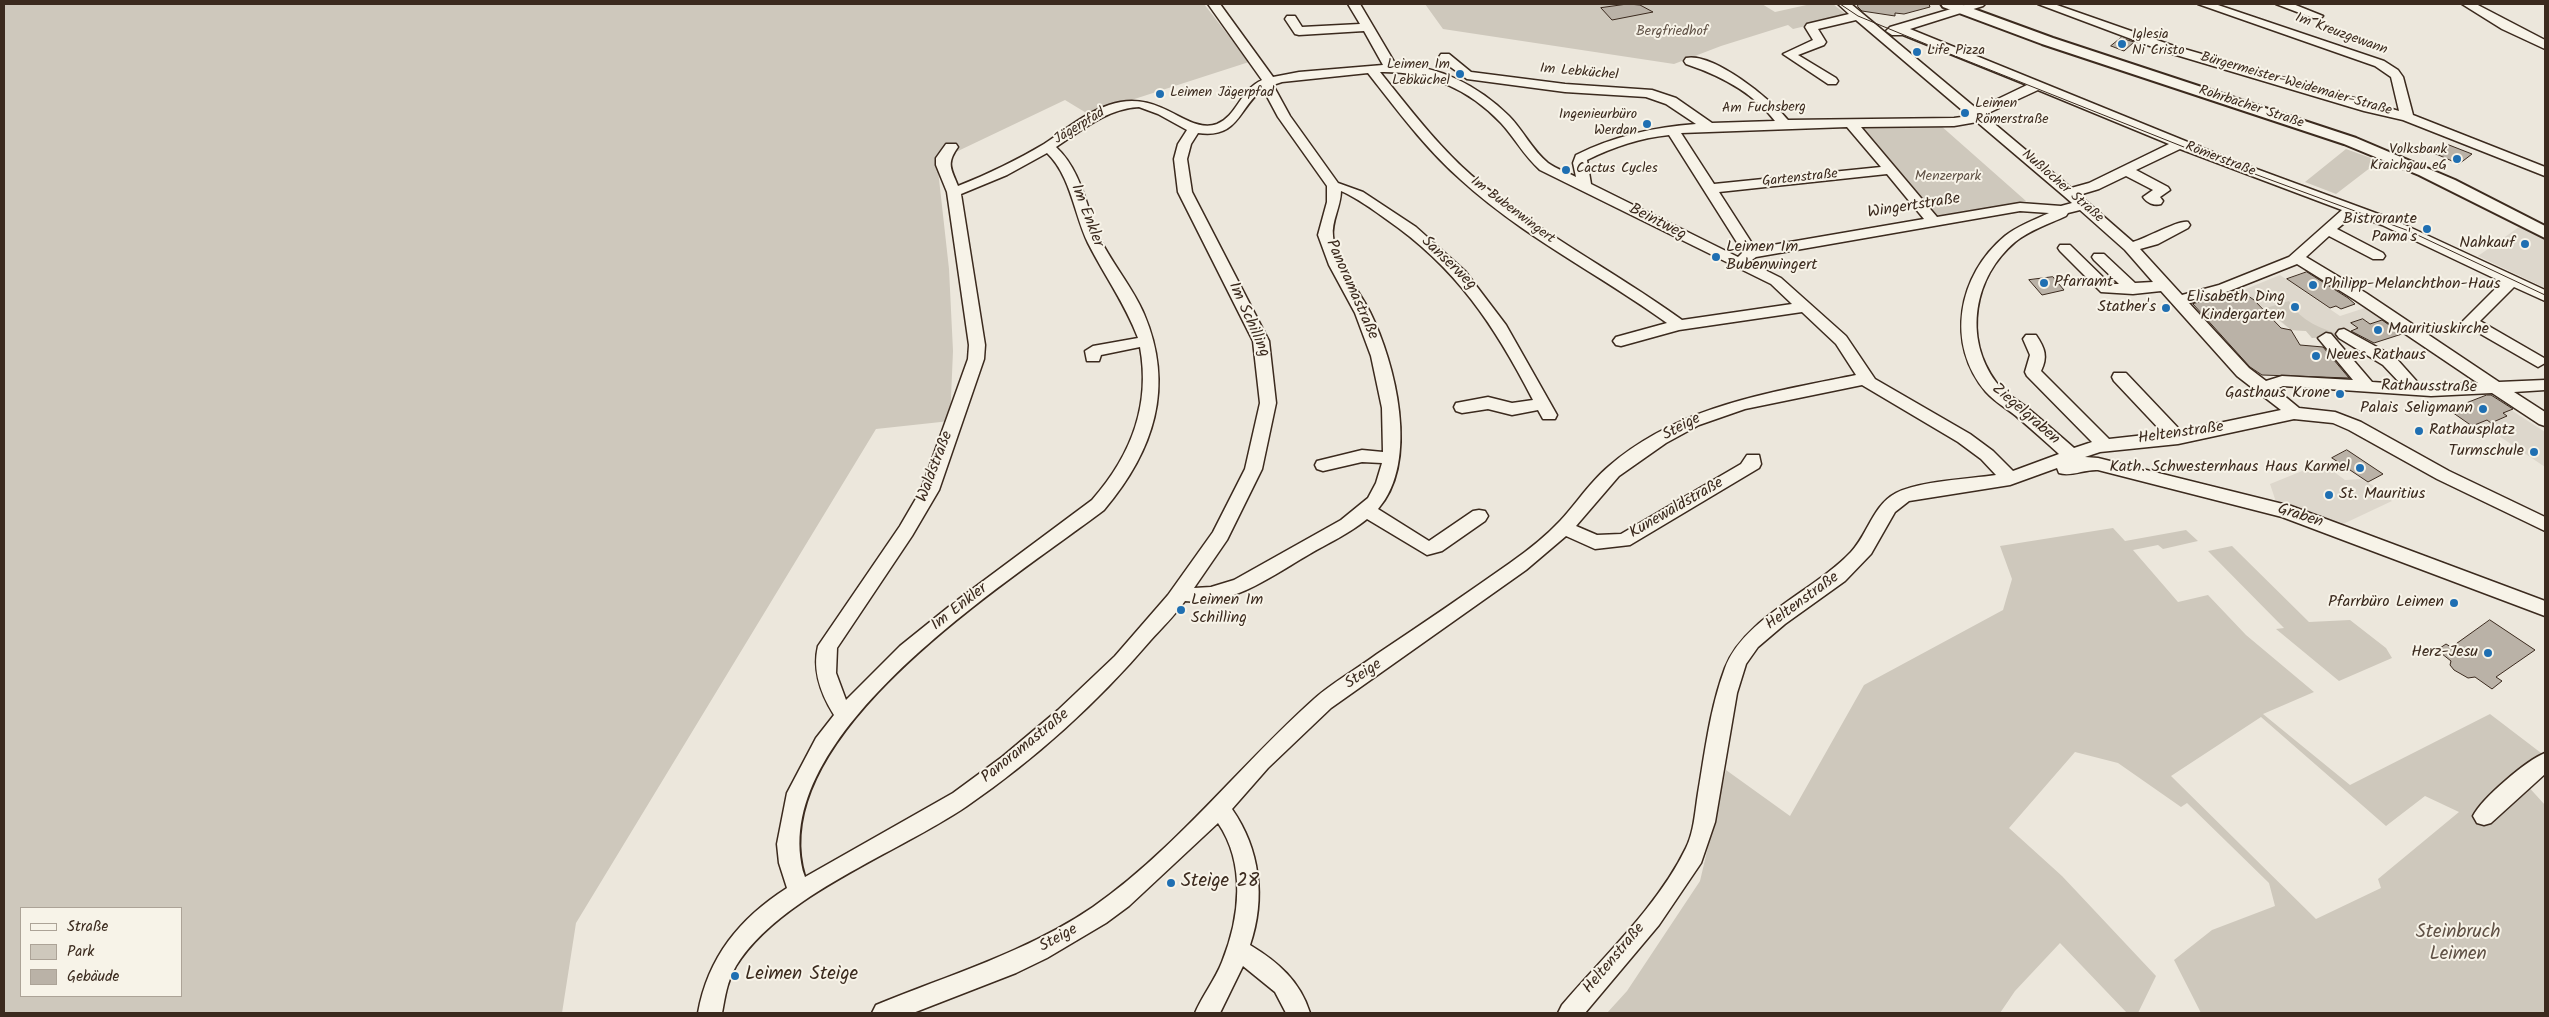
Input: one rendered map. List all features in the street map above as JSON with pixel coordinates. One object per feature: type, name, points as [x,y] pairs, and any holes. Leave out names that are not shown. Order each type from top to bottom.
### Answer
[{"type":"main road","name":"Rohrbacher Straße","points":[[1948,4],[2103,61],[2350,141],[2480,197],[2545,233]]},
{"type":"street","points":[[1214,4],[1268,82],[1284,118],[1334,186]]},
{"type":"street","points":[[1354,4],[1392,67]]},
{"type":"street","name":"Nußlocher Straße","points":[[1844,4],[1858,16],[1886,32],[1978,116],[2084,205],[2130,247],[2181,300],[2243,372],[2264,387]]},
{"type":"street","points":[[1886,32],[1979,4]]},
{"type":"street","name":"Bürgermeister-Weidemaier-Straße","points":[[2044,4],[2170,49],[2369,108],[2407,116],[2545,172]]},
{"type":"street","name":"Im Kreuzgewann","points":[[2204,4],[2388,68],[2398,78],[2401,85],[2401,97],[2407,116]]},
{"type":"street","points":[[2282,4],[2318,16]]},
{"type":"street","points":[[2468,4],[2506,26],[2545,45]]},
{"type":"street","points":[[1832,81],[1789,54],[1820,42],[1811,27],[1858,16]]},
{"type":"street","points":[[1290,19],[1301,33],[1368,27]]},
{"type":"street","name":"Römerstraße","points":[[1886,32],[1905,31],[2179,144],[2353,208],[2545,296]]},
{"type":"street","name":"Im Lebküchel","points":[[1445,57],[1467,75],[1571,89],[1648,93],[1671,101],[1708,126]]},
{"type":"street","points":[[1690,61],[1718,72],[1742,85],[1776,113],[1785,125]]},
{"type":"street","name":"Beintweg","points":[[1268,82],[1392,67],[1430,72],[1446,78],[1478,97],[1506,120],[1538,162],[1776,281],[1844,343],[1865,379],[1877,390],[1926,414],[1970,442],[2010,479]]},
{"type":"street","name":"Im Bubenwingert","points":[[1371,69],[1436,146],[1479,189],[1533,228],[1679,325]]},
{"type":"street","points":[[1194,129],[1215,129],[1232,122],[1250,92],[1268,82]]},
{"type":"street","name":"Am Fuchsberg","points":[[1584,186],[1580,163],[1583,156],[1633,137],[1708,126],[1954,122],[1978,116],[2036,86]]},
{"type":"street","name":"Jägerpfad","points":[[954,192],[1002,172],[1099,114],[1130,104],[1145,104],[1159,108],[1194,129]]},
{"type":"street","points":[[1851,124],[1933,221]]},
{"type":"street","name":"Im Schilling","points":[[1180,593],[1220,535],[1256,465],[1265,432],[1270,397],[1268,367],[1261,341],[1185,192],[1180,172],[1181,152],[1186,140],[1194,129]]},
{"type":"street","points":[[1673,132],[1751,253],[1738,263]]},
{"type":"street","points":[[2070,193],[2094,186],[2128,171],[2179,144]]},
{"type":"street","name":"Im Enkler","points":[[799,892],[789,852],[794,807],[812,763],[845,714],[900,658],[927,634],[1075,523],[1114,488],[1138,451],[1149,412],[1151,370],[1147,341],[1136,313],[1091,236],[1066,168],[1048,146]]},
{"type":"street","points":[[951,147],[943,163],[954,192]]},
{"type":"street","name":"Gartenstraße","points":[[1710,189],[1890,170]]},
{"type":"street","points":[[2128,171],[2163,190],[2149,196]]},
{"type":"street","name":"Sanserweg","points":[[1334,186],[1352,191],[1389,214],[1417,234],[1458,270],[1498,322],[1546,409],[1512,409],[1488,403],[1462,407]]},
{"type":"street","name":"Panoramastraße","points":[[710,1013],[717,980],[739,943],[759,920],[799,892],[920,824],[1003,768],[1081,702],[1152,628],[1180,593],[1203,596],[1228,590],[1249,580],[1346,523],[1365,509],[1379,493],[1390,458],[1392,433],[1390,407],[1382,361],[1363,314],[1325,235],[1334,202],[1334,186]]},
{"type":"street","name":"Waldstraße","points":[[845,714],[837,704],[826,676],[825,662],[828,646],[906,531],[930,490],[976,359],[977,344],[954,192]]},
{"type":"street","name":"Wingertstraße","points":[[1751,253],[2020,207],[2062,210],[2084,205]]},
{"type":"street","points":[[2181,300],[2224,288],[2297,258],[2353,208]]},
{"type":"street","name":"Ziegelgraben","points":[[2062,210],[2061,214],[2017,234],[1989,260],[1977,284],[1968,311],[1968,341],[1976,364],[1992,388],[2072,456]]},
{"type":"street","points":[[2130,247],[2153,241],[2183,225]]},
{"type":"street","points":[[2328,230],[2378,256]]},
{"type":"street","points":[[2066,248],[2106,289],[2167,286]]},
{"type":"street","points":[[2100,257],[2133,289]]},
{"type":"street","points":[[2297,258],[2390,316],[2494,388],[2545,420]]},
{"type":"street","points":[[2517,282],[2470,322],[2538,362]]},
{"type":"street","points":[[1621,341],[1679,325],[1806,307]]},
{"type":"street","points":[[2344,334],[2389,361],[2416,390]]},
{"type":"street","points":[[2326,338],[2368,387]]},
{"type":"street","points":[[2032,339],[2038,349],[2040,359],[2033,372],[2105,445]]},
{"type":"street","points":[[1091,351],[1147,341]]},
{"type":"street","points":[[2120,377],[2178,438]]},
{"type":"street","name":"Steige","points":[[884,1013],[1008,965],[1070,934],[1098,916],[1142,883],[1219,808],[1261,762],[1324,702],[1520,566],[1564,528],[1613,472],[1660,439],[1693,421],[1750,402],[1865,379]]},
{"type":"street","name":"Rathausstraße","points":[[2264,387],[2277,381],[2288,380],[2416,390],[2545,385]]},
{"type":"street","points":[[2264,387],[2294,413],[2335,418],[2355,426],[2430,468],[2545,525]]},
{"type":"street","name":"Heltenstraße","points":[[1570,1013],[1644,926],[1675,884],[1693,854],[1706,815],[1724,705],[1735,664],[1742,653],[1765,629],[1814,598],[1846,570],[1865,548],[1880,517],[1894,501],[1914,493],[2010,479],[2105,445],[2178,438],[2294,413]]},
{"type":"street","points":[[1323,465],[1362,456],[1390,458]]},
{"type":"street","name":"Kunewaldstraße","points":[[1564,528],[1595,542],[1624,540],[1747,468],[1753,464],[1753,459]]},
{"type":"street","name":"Graben","points":[[2048,466],[2064,470],[2086,463],[2098,464],[2150,479],[2285,511],[2545,609]]},
{"type":"street","points":[[1365,509],[1427,548],[1436,546],[1479,516]]},
{"type":"street","points":[[2484,816],[2511,790],[2545,762]]},
{"type":"street","points":[[1207,1013],[1224,984],[1239,951],[1248,905],[1247,874],[1238,835],[1229,819],[1219,808]]},
{"type":"street","points":[[1239,951],[1260,963],[1277,978],[1290,993],[1298,1013]]},
{"type":"shaded area","points":[[2519,227],[2545,230],[2545,288],[2478,256]]},
{"type":"shaded area","name":"Elisabeth Ding Kindergarten","points":[[2280,275],[2340,316],[2371,306],[2389,318],[2370,324],[2363,319],[2352,323],[2358,328],[2312,338],[2306,331],[2291,330],[2241,291]]},
{"type":"shaded area","name":"Turmschule","points":[[2511,410],[2545,432],[2545,467],[2499,436],[2472,426],[2487,420],[2491,423],[2506,417],[2503,413]]},
{"type":"shaded area","name":"St. Mauritius","points":[[2322,463],[2345,480],[2361,479],[2374,486],[2375,489],[2392,501],[2341,525],[2306,510],[2276,502],[2270,484]]},
{"type":"green space","points":[[4,4],[1204,4],[1249,62],[1088,114],[1065,100],[937,161],[949,269],[953,351],[950,421],[876,429],[576,923],[562,1013],[4,1013]]},
{"type":"green space","name":"Bergfriedhof","points":[[1425,4],[1762,4],[1775,12],[1811,4],[1833,4],[1848,16],[1793,29],[1788,25],[1721,46],[1674,64],[1443,29]]},
{"type":"green space","name":"Menzerpark","points":[[1940,125],[2026,201],[1935,217],[1859,128]]},
{"type":"green space","points":[[2346,149],[2379,161],[2336,194],[2305,182]]},
{"type":"green space","points":[[2289,301],[2299,314],[2312,323],[2343,336],[2312,338],[2306,331],[2291,330],[2266,308]]},
{"type":"green space","name":"Steinbruch Leimen","points":[[2113,528],[2125,541],[2186,530],[2198,541],[2163,549],[2158,545],[2133,550],[2178,602],[2208,595],[2246,635],[2314,692],[2263,714],[2350,785],[2490,714],[2545,756],[2525,783],[2545,805],[2545,1013],[2201,1013],[2174,960],[2212,930],[2275,906],[2269,883],[2187,803],[2181,807],[2118,763],[2075,752],[2009,828],[2062,876],[2156,976],[2138,1013],[2127,1013],[2060,943],[2015,991],[2000,1013],[1607,1013],[1627,991],[1700,881],[1726,770],[1790,816],[1864,685],[2003,610],[2012,579],[2000,546]],"holes":[[[2261,717],[2386,826],[2425,796],[2459,812],[2378,879],[2381,888],[2316,919],[2171,776]]]},
{"type":"green space","points":[[2232,546],[2309,622],[2350,620],[2386,648],[2392,658],[2339,681],[2276,629],[2284,628],[2208,551]]},
{"type":"building","points":[[1628,4],[1640,5],[1653,12],[1612,20],[1601,8]]},
{"type":"building","points":[[1858,4],[1929,4],[1930,7],[1904,14],[1895,13],[1895,16],[1862,11]]},
{"type":"building","name":"Iglesia Ni Cristo","points":[[2121,38],[2134,42],[2124,51],[2111,46]]},
{"type":"building","name":"Volksbank Kraichgau eG","points":[[2449,145],[2472,154],[2459,164],[2436,154]]},
{"type":"building","name":"Philipp-Melanchthon-Haus","points":[[2307,272],[2355,304],[2341,309],[2336,306],[2330,308],[2287,279]]},
{"type":"building","name":"Pfarramt","points":[[2053,277],[2064,290],[2042,295],[2029,280]]},
{"type":"building","points":[[2241,291],[2254,300],[2281,328],[2291,330],[2300,345],[2323,347],[2349,378],[2262,375],[2250,367],[2193,304]]},
{"type":"building","name":"Mauritiuskirche","points":[[2363,319],[2370,324],[2382,320],[2402,334],[2374,343],[2351,331],[2358,328],[2351,323]]},
{"type":"building","name":"Palais Seligmann","points":[[2491,395],[2513,409],[2503,413],[2507,416],[2491,423],[2487,420],[2472,426],[2449,410]]},
{"type":"building","name":"Kath. Schwesternhaus Haus Karmel","points":[[2347,450],[2383,474],[2368,482],[2332,458]]},
{"type":"building","name":"Herz-Jesu","points":[[2490,620],[2535,650],[2496,677],[2502,681],[2492,689],[2475,677],[2468,678],[2454,670],[2450,665],[2451,661],[2437,650],[2446,644],[2451,647]]},
{"type":"tram line","points":[[1840,4],[1858,16],[1950,54],[2214,159],[2409,231],[2545,295]]},
{"type":"place","name":"Iglesia Ni Cristo","points":[[2122,44]]},
{"type":"place","name":"Life Pizza","points":[[1917,52]]},
{"type":"place","name":"Leimen Im Lebküchel","points":[[1460,74]]},
{"type":"place","name":"Leimen Jägerpfad","points":[[1160,94]]},
{"type":"place","name":"Leimen Römerstraße","points":[[1965,113]]},
{"type":"place","name":"Ingenieurbüro Werdan","points":[[1647,124]]},
{"type":"place","name":"Volksbank Kraichgau eG","points":[[2457,159]]},
{"type":"place","name":"Cactus Cycles","points":[[1566,170]]},
{"type":"place","name":"Bistrorante Pama's","points":[[2427,229]]},
{"type":"place","name":"Nahkauf","points":[[2525,244]]},
{"type":"place","name":"Leimen Im Bubenwingert","points":[[1716,257]]},
{"type":"place","name":"Pfarramt","points":[[2044,283]]},
{"type":"place","name":"Philipp-Melanchthon-Haus","points":[[2313,285]]},
{"type":"place","name":"Elisabeth Ding Kindergarten","points":[[2295,307]]},
{"type":"place","name":"Stather's","points":[[2166,308]]},
{"type":"place","name":"Mauritiuskirche","points":[[2378,330]]},
{"type":"place","name":"Neues Rathaus","points":[[2316,356]]},
{"type":"place","name":"Gasthaus Krone","points":[[2340,394]]},
{"type":"place","name":"Palais Seligmann","points":[[2483,409]]},
{"type":"place","name":"Rathausplatz","points":[[2419,431]]},
{"type":"place","name":"Turmschule","points":[[2534,452]]},
{"type":"place","name":"Kath. Schwesternhaus Haus Karmel","points":[[2360,468]]},
{"type":"place","name":"St. Mauritius","points":[[2329,495]]},
{"type":"place","name":"Pfarrbüro Leimen","points":[[2454,603]]},
{"type":"place","name":"Leimen Im Schilling","points":[[1181,610]]},
{"type":"place","name":"Herz-Jesu","points":[[2488,653]]},
{"type":"place","name":"Steige 28","points":[[1171,883]]},
{"type":"place","name":"Leimen Steige","points":[[735,976]]}]
